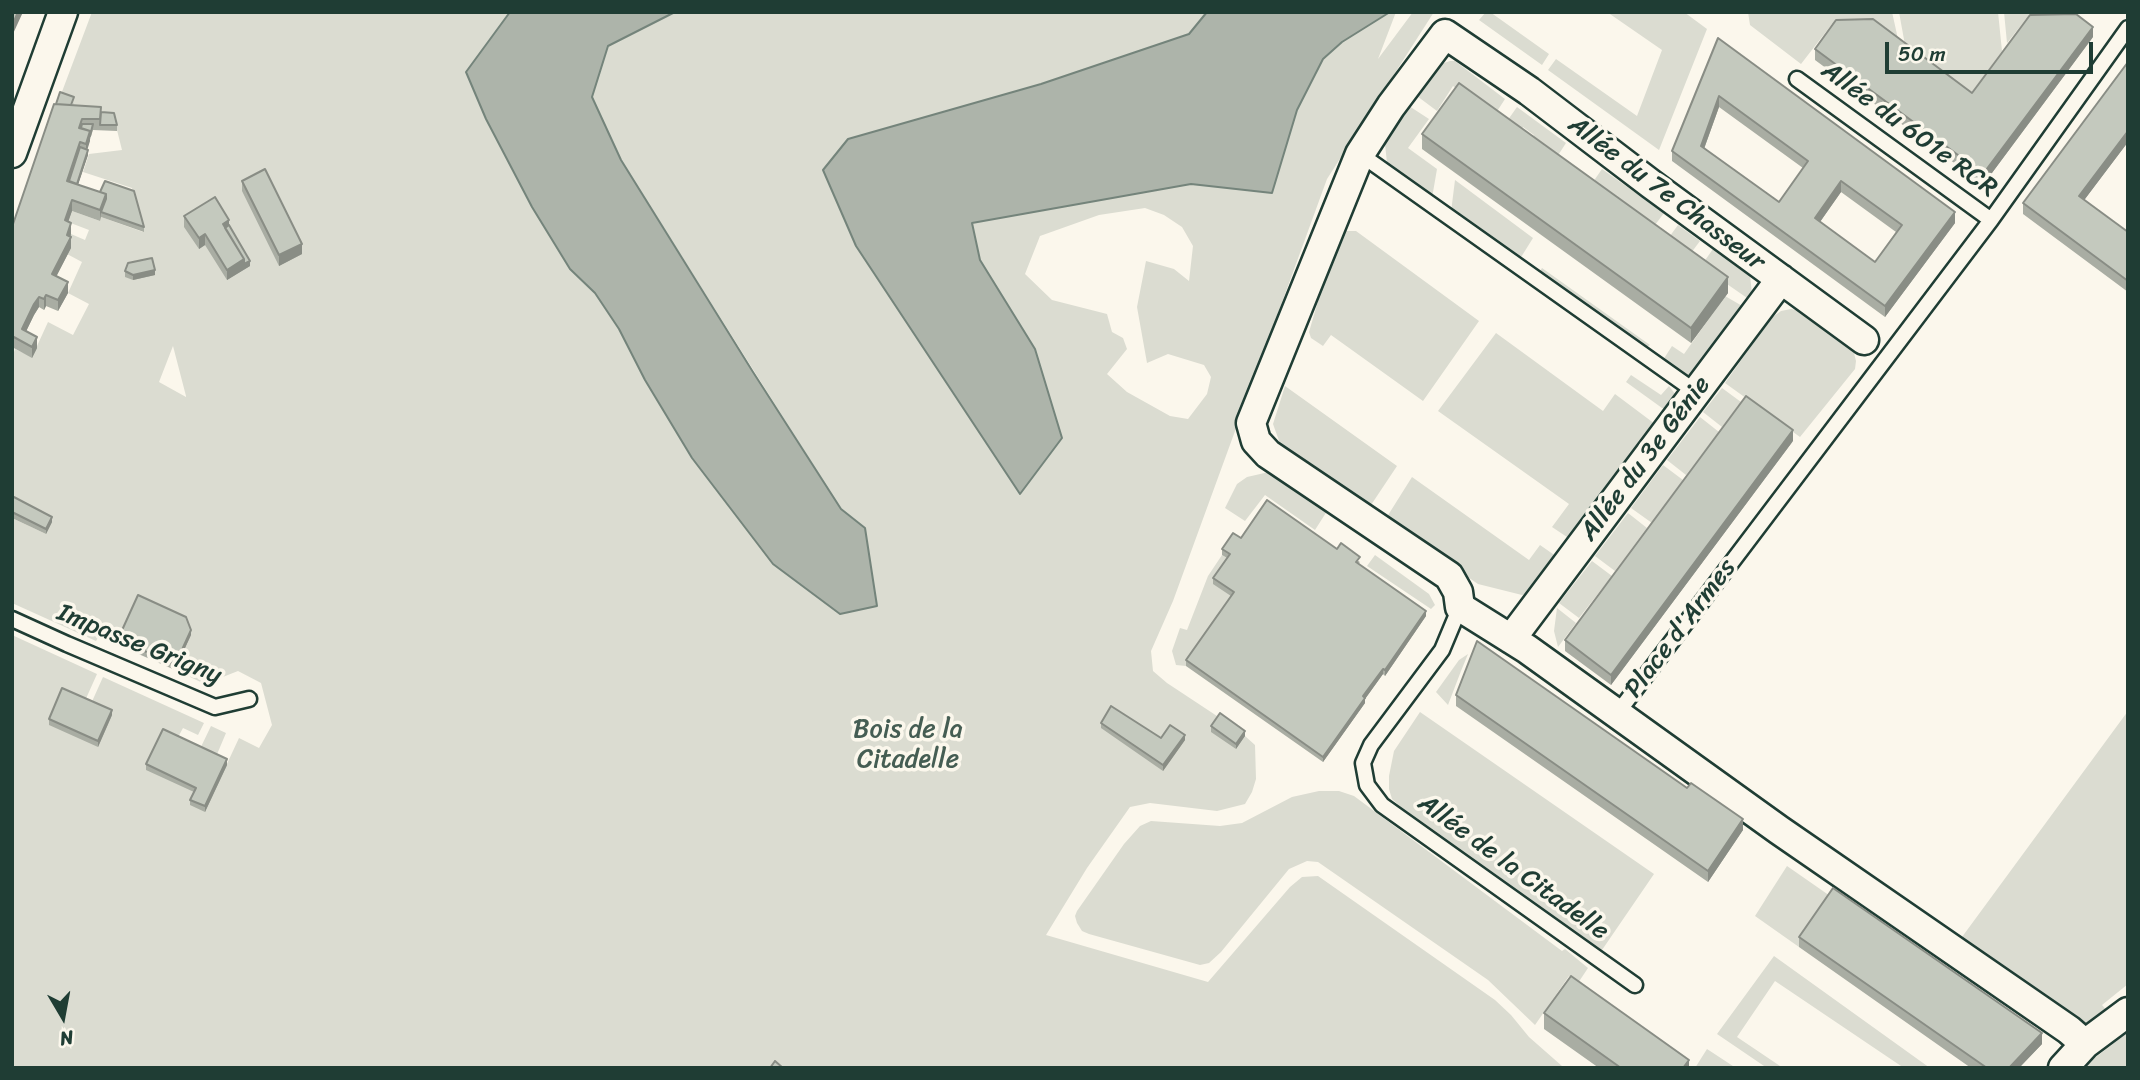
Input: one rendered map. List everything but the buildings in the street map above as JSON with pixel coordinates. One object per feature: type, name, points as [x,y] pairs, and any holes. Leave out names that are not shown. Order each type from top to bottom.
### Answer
[{"type":"street","points":[[12,153],[63,12]]},
{"type":"street","name":"Allée du 7e Chasseur","points":[[1360,154],[1383,117],[1445,34],[1530,91],[1661,192],[1875,348]]},
{"type":"street","points":[[1360,154],[1251,422],[1256,441],[1268,454],[1449,576],[1458,592],[1460,607],[1511,639],[1616,715]]},
{"type":"street","name":"Allée du 3e Génie","points":[[1511,639],[1781,279]]},
{"type":"street","name":"Place d'Armes","points":[[1616,715],[2069,1030],[2085,1044]]},
{"type":"street","points":[[2063,1068],[2085,1044],[2128,1012]]},
{"type":"lane","name":"Place d'Armes","points":[[1616,715],[1875,348],[1991,220],[2128,28]]},
{"type":"lane","name":"Allée du 601e RCR","points":[[1797,79],[1991,220]]},
{"type":"lane","points":[[1360,154],[1696,392]]},
{"type":"lane","name":"Allée de la Citadelle","points":[[1460,607],[1442,650],[1371,744],[1363,762],[1367,785],[1382,805],[1635,985]]},
{"type":"lane","name":"Impasse Grigny","points":[[12,619],[215,707],[249,699]]},
{"type":"green space","name":"Bois de la Citadelle","points":[[92,12],[510,12],[467,73],[486,119],[532,207],[570,269],[595,293],[619,329],[645,380],[692,458],[773,564],[841,614],[868,557],[865,528],[841,509],[621,160],[592,97],[608,46],[675,12],[1207,12],[1189,34],[1041,84],[824,169],[856,246],[1020,493],[1035,349],[980,260],[971,223],[1191,184],[1272,193],[1297,110],[1323,59],[1342,42],[1390,12],[1396,12],[1378,59],[1413,12],[1434,12],[1327,179],[1173,601],[1151,651],[1153,671],[1220,718],[1236,749],[1245,736],[1255,745],[1256,779],[1252,792],[1245,804],[1217,811],[1150,803],[1130,807],[1087,868],[1046,935],[1208,982],[1290,887],[1302,877],[1318,876],[1495,1000],[1529,1037],[1562,1066],[12,1068],[12,635],[97,674],[84,703],[90,706],[103,677],[204,723],[198,735],[183,728],[176,741],[205,811],[239,738],[259,748],[272,725],[261,683],[238,671],[205,684],[175,670],[191,635],[118,645],[99,636],[96,641],[12,603],[12,518],[46,534],[12,502],[12,358],[15,349],[32,357],[48,322],[73,335],[89,304],[68,293],[82,262],[67,254],[70,248],[67,245],[71,234],[85,240],[89,230],[68,222],[72,211],[100,221],[101,217],[143,232],[132,188],[83,172],[89,154],[122,150],[114,118],[69,115],[60,97]],"holes":[[[1145,208],[1164,215],[1182,227],[1193,246],[1189,281],[1174,269],[1146,261],[1137,307],[1147,363],[1168,354],[1204,365],[1211,377],[1207,394],[1188,419],[1170,416],[1127,392],[1107,374],[1127,349],[1123,338],[1112,332],[1107,314],[1052,300],[1025,274],[1040,236],[1099,215]],[[173,346],[186,396],[186,397],[159,382]]]},
{"type":"green space","points":[[1486,12],[1490,12],[1549,54],[1542,65],[1479,20]]},
{"type":"green space","points":[[1607,12],[1684,12],[1707,29],[1659,150],[1548,70],[1556,59],[1637,116],[1662,50]]},
{"type":"green space","points":[[1748,12],[1892,12],[1898,39],[1875,22],[1832,24],[1801,64],[1750,25]]},
{"type":"green space","points":[[1899,12],[1998,12],[2002,51],[1971,94],[1905,45]]},
{"type":"green space","points":[[2004,12],[2059,12],[2059,18],[2026,19],[2007,43]]},
{"type":"green space","points":[[1455,61],[1505,99],[1494,116],[1453,86],[1437,111],[1417,96],[1441,64]]},
{"type":"green space","points":[[1409,106],[1429,119],[1408,148],[1437,169],[1432,198],[1391,170],[1387,163],[1385,144],[1388,134]]},
{"type":"green space","points":[[1517,107],[1566,143],[1555,160],[1529,142],[1534,135],[1523,127],[1518,133],[1505,124]]},
{"type":"green space","points":[[1602,169],[1664,213],[1652,229],[1593,182]]},
{"type":"green space","points":[[1455,180],[1533,238],[1518,262],[1451,212]]},
{"type":"green space","points":[[1678,225],[1700,241],[1688,257],[1667,240]]},
{"type":"green space","points":[[1343,231],[1356,231],[1479,321],[1423,401],[1331,335],[1323,346],[1311,338],[1309,332],[1330,260]]},
{"type":"green space","points":[[1713,249],[1750,275],[1750,300],[1701,266]]},
{"type":"green space","points":[[1542,268],[1650,345],[1642,350],[1537,277]]},
{"type":"green space","points":[[1725,296],[1744,307],[1700,373],[1687,380],[1664,366],[1663,360],[1672,346],[1684,354]]},
{"type":"green space","points":[[1781,311],[1801,311],[1847,345],[1854,353],[1856,361],[1855,369],[1800,437],[1725,383],[1771,318]]},
{"type":"green space","points":[[1496,333],[1603,411],[1615,394],[1659,427],[1573,541],[1552,527],[1569,504],[1438,411]]},
{"type":"green space","points":[[1631,375],[1661,395],[1669,386],[1676,401],[1670,409],[1662,408],[1626,382]]},
{"type":"green space","points":[[1285,386],[1397,466],[1369,508],[1282,449],[1273,424]]},
{"type":"green space","points":[[1722,388],[1741,402],[1722,427],[1703,412]]},
{"type":"green space","points":[[1700,417],[1719,432],[1686,475],[1667,460]]},
{"type":"green space","points":[[1663,465],[1683,480],[1652,523],[1631,508]]},
{"type":"green space","points":[[1269,472],[1329,508],[1315,530],[1265,495],[1245,521],[1225,508],[1237,484],[1247,477]]},
{"type":"green space","points":[[1412,477],[1529,560],[1540,545],[1560,559],[1535,592],[1522,595],[1478,584],[1385,520]]},
{"type":"green space","points":[[1628,513],[1647,528],[1615,571],[1595,556]]},
{"type":"green space","points":[[1222,555],[1230,560],[1234,598],[1186,666],[1176,665],[1172,651],[1180,628],[1187,630],[1208,576]]},
{"type":"green space","points":[[1375,555],[1429,594],[1435,605],[1431,609],[1367,566]]},
{"type":"green space","points":[[1592,561],[1612,576],[1579,618],[1559,603]]},
{"type":"green space","points":[[1557,608],[1576,623],[1558,647],[1554,631]]},
{"type":"green space","points":[[1468,654],[1448,705],[1436,692],[1459,660]]},
{"type":"green space","points":[[2128,711],[2128,984],[2102,1005],[2109,1013],[2083,1031],[1962,937]]},
{"type":"green space","points":[[1420,712],[1654,874],[1602,950],[1415,820],[1392,799],[1389,776],[1394,751]]},
{"type":"green space","points":[[211,726],[226,733],[215,759],[199,751]]},
{"type":"green space","points":[[1319,791],[1339,791],[1354,796],[1562,951],[1565,949],[1588,968],[1578,983],[1569,976],[1535,1025],[1488,980],[1318,862],[1307,861],[1289,869],[1209,963],[1200,965],[1089,934],[1082,931],[1077,923],[1077,911],[1124,844],[1140,826],[1151,821],[1220,826],[1242,823],[1292,797]]},
{"type":"green space","points":[[1787,866],[1833,898],[1799,947],[1755,916]]},
{"type":"green space","points":[[1774,956],[1930,1068],[1904,1068],[1775,981],[1737,1037],[1783,1068],[1767,1068],[1717,1034]]},
{"type":"green space","points":[[2128,1032],[2128,1068],[2082,1068],[2087,1064]]},
{"type":"green space","points":[[1707,1049],[1736,1068],[1695,1068]]},
{"type":"shaded area","points":[[510,12],[675,12],[608,46],[592,97],[621,160],[753,372],[841,509],[865,528],[877,606],[840,614],[773,564],[692,458],[645,380],[619,329],[595,293],[570,269],[532,207],[486,119],[466,72]]},
{"type":"shaded area","points":[[1207,12],[1390,12],[1342,42],[1323,59],[1297,110],[1272,193],[1191,184],[972,223],[980,260],[1035,349],[1062,438],[1020,494],[856,246],[823,170],[848,139],[1041,84],[1189,34]]}]
